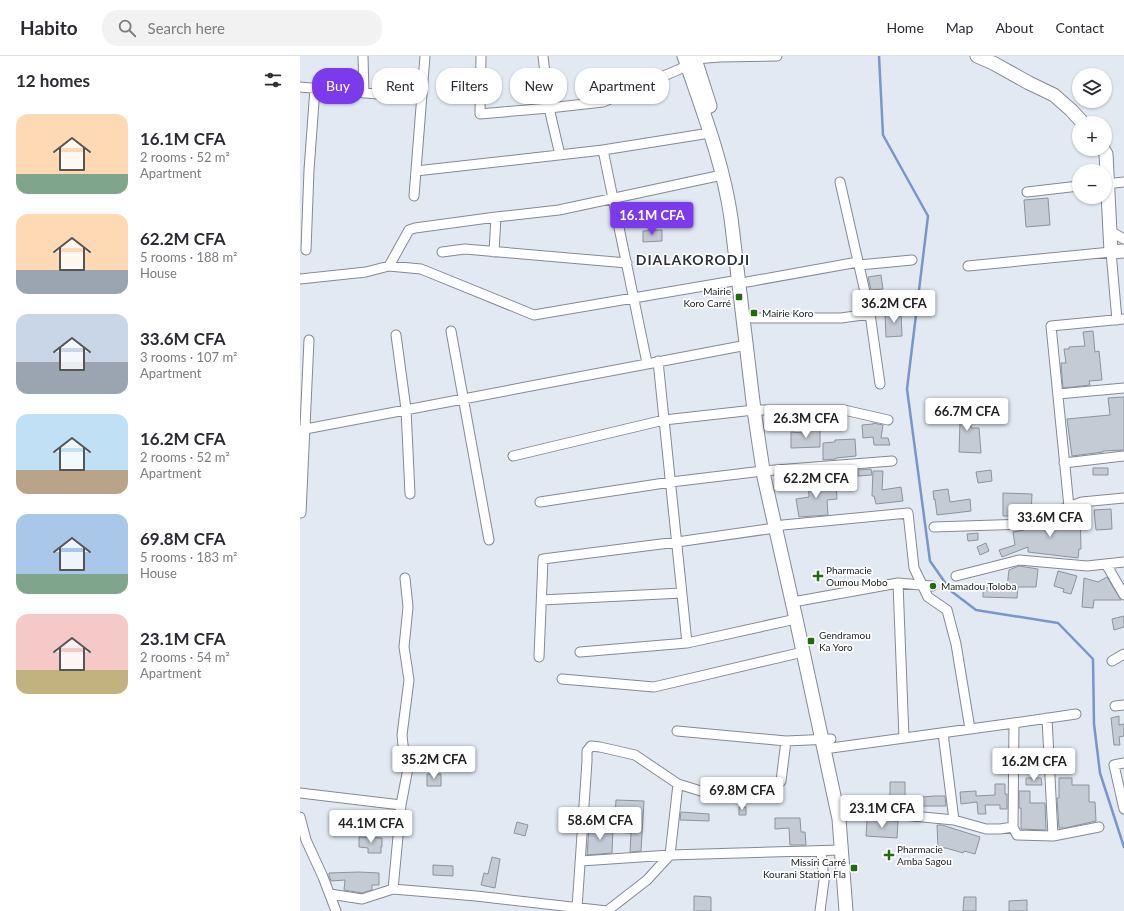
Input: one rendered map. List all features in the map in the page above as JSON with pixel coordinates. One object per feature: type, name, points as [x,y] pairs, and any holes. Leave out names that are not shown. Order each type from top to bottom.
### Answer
[{"type":"main road","points":[[977,56],[991,59],[1029,83],[1054,95],[1077,116]]},
{"type":"main road","points":[[690,59],[710,134],[728,193],[743,281],[752,318],[758,410]]},
{"type":"main road","points":[[690,59],[735,191],[747,345],[767,471],[828,744],[839,819],[846,911]]},
{"type":"main road","points":[[1108,204],[1110,231],[1117,251]]},
{"type":"main road","points":[[797,601],[796,619],[847,814],[853,911]]},
{"type":"street","points":[[363,56],[363,68]]},
{"type":"street","points":[[424,68],[425,56]]},
{"type":"street","points":[[481,56],[480,114],[603,102],[690,59],[777,56]]},
{"type":"street","points":[[543,56],[549,108],[560,155]]},
{"type":"street","points":[[300,87],[312,88]]},
{"type":"street","points":[[364,93],[372,94]]},
{"type":"street","points":[[306,250],[304,170],[313,104]]},
{"type":"street","points":[[414,196],[421,104]]},
{"type":"street","points":[[416,171],[603,150],[710,134]]},
{"type":"street","points":[[603,150],[647,363]]},
{"type":"street","points":[[388,266],[409,230],[415,228],[559,210],[722,175]]},
{"type":"street","points":[[840,182],[870,314],[880,384]]},
{"type":"street","points":[[1112,183],[1124,182]]},
{"type":"street","points":[[1027,192],[1072,187]]},
{"type":"street","points":[[494,252],[496,217]]},
{"type":"street","points":[[1110,231],[1124,239]]},
{"type":"street","points":[[442,252],[465,249],[627,263]]},
{"type":"street","points":[[968,266],[1117,251],[1121,320],[1051,326],[1069,507]]},
{"type":"street","points":[[300,279],[366,272],[388,266],[421,269],[534,315],[859,263],[912,260]]},
{"type":"street","points":[[752,318],[841,318],[870,314]]},
{"type":"street","points":[[451,332],[489,540]]},
{"type":"street","points":[[396,335],[406,409],[410,494]]},
{"type":"street","points":[[301,513],[303,429],[309,340]]},
{"type":"street","points":[[303,429],[747,345]]},
{"type":"street","points":[[658,361],[687,642]]},
{"type":"street","points":[[1058,394],[1124,388]]},
{"type":"street","points":[[513,456],[664,420],[758,410],[844,410],[888,420]]},
{"type":"street","points":[[1064,463],[1124,456]]},
{"type":"street","points":[[540,502],[671,482],[767,471],[892,461]]},
{"type":"street","points":[[934,527],[1022,524],[1082,502],[1124,498]]},
{"type":"street","points":[[539,657],[543,559],[779,527],[908,513],[914,568],[927,586],[928,597],[947,610],[956,644],[970,729]]},
{"type":"street","points":[[956,576],[1019,560],[1087,566],[1124,562]]},
{"type":"street","points":[[1106,564],[1124,595]]},
{"type":"street","points":[[393,889],[401,805],[408,768],[402,734],[409,680],[404,646],[408,607],[405,578]]},
{"type":"street","points":[[797,601],[898,583],[927,586]]},
{"type":"street","points":[[898,583],[904,738]]},
{"type":"street","points":[[542,600],[682,593]]},
{"type":"street","points":[[580,652],[687,642],[796,619]]},
{"type":"street","points":[[562,679],[654,687],[804,652]]},
{"type":"street","points":[[1112,661],[1124,654]]},
{"type":"street","points":[[678,730],[828,744],[904,738],[1076,714]]},
{"type":"street","points":[[1047,718],[1053,836]]},
{"type":"street","points":[[1014,723],[1013,827],[1016,832],[1019,835],[1053,836],[1099,827]]},
{"type":"street","points":[[943,733],[954,820]]},
{"type":"street","points":[[577,908],[586,761],[587,751],[591,746],[635,755],[678,784],[717,796],[743,796],[769,793],[781,781],[786,741]]},
{"type":"street","points":[[1124,763],[1114,766],[1124,809]]},
{"type":"street","points":[[330,894],[362,899],[393,889],[476,896],[607,911],[647,880],[670,855],[678,784]]},
{"type":"street","points":[[300,793],[401,805]]},
{"type":"street","points":[[847,814],[892,814],[954,820],[986,829],[1013,827]]},
{"type":"street","points":[[300,817],[306,840],[323,877],[336,911]]},
{"type":"street","points":[[581,861],[670,855],[842,850]]},
{"type":"street","points":[[820,911],[824,881],[821,851]]},
{"type":"building","points":[[1048,198],[1050,225],[1026,227],[1024,200]]},
{"type":"building","points":[[662,230],[662,241],[643,242],[643,231]]},
{"type":"building","points":[[881,275],[883,289],[871,290],[868,277]]},
{"type":"building","points":[[901,312],[902,336],[886,337],[885,313]]},
{"type":"building","points":[[1093,331],[1095,352],[1099,351],[1102,380],[1089,381],[1090,385],[1063,388],[1061,363],[1066,363],[1064,349],[1069,349],[1069,347],[1085,346],[1083,332]]},
{"type":"building","points":[[1124,397],[1124,450],[1103,451],[1072,456],[1067,419],[1110,415],[1108,398]]},
{"type":"building","points":[[954,409],[971,409],[971,428],[979,428],[981,453],[959,452],[960,422],[954,422]]},
{"type":"building","points":[[873,423],[883,425],[881,438],[888,438],[890,445],[874,445],[873,437],[863,438],[862,425]]},
{"type":"building","points":[[803,429],[820,429],[820,447],[791,448],[791,432],[803,433]]},
{"type":"building","points":[[855,439],[856,456],[823,460],[823,443],[835,442],[835,440]]},
{"type":"building","points":[[1093,468],[1108,468],[1108,475],[1093,475]]},
{"type":"building","points":[[871,469],[872,475],[858,476],[858,470]]},
{"type":"building","points":[[991,470],[992,481],[978,483],[976,472]]},
{"type":"building","points":[[873,471],[883,471],[882,490],[901,487],[903,501],[876,504],[874,496],[872,496]]},
{"type":"building","points":[[817,474],[818,484],[823,484],[823,486],[836,485],[837,499],[827,500],[828,515],[799,517],[796,499],[809,497],[808,475]]},
{"type":"building","points":[[948,489],[950,502],[970,499],[971,511],[937,515],[933,491]]},
{"type":"building","points":[[1003,493],[1032,494],[1031,514],[1022,518],[1022,516],[1003,516]]},
{"type":"building","points":[[1111,509],[1112,529],[1096,530],[1094,510]]},
{"type":"building","points":[[1080,511],[1081,549],[1079,549],[1078,558],[1028,552],[1028,547],[1002,557],[999,550],[1015,545],[1013,532],[1024,530],[1033,526],[1058,522],[1057,519]]},
{"type":"building","points":[[978,533],[978,540],[968,541],[967,534]]},
{"type":"building","points":[[986,543],[989,551],[980,555],[977,547]]},
{"type":"building","points":[[1019,566],[1038,569],[1036,587],[1018,587],[1017,598],[983,597],[983,588],[1007,587],[1009,570]]},
{"type":"building","points":[[1058,571],[1077,576],[1071,594],[1063,592],[1064,589],[1054,586]]},
{"type":"building","points":[[1107,577],[1121,600],[1094,600],[1093,608],[1082,607],[1084,578],[1098,582]]},
{"type":"building","points":[[1124,616],[1124,627],[1114,630],[1112,619]]},
{"type":"building","points":[[1119,716],[1119,725],[1124,724],[1124,736],[1119,737],[1120,745],[1114,745],[1111,718]]},
{"type":"building","points":[[427,774],[441,774],[441,786],[427,786]]},
{"type":"building","points":[[1026,778],[1041,778],[1042,785],[1026,785]]},
{"type":"building","points":[[1059,778],[1072,778],[1072,785],[1089,785],[1089,802],[1095,802],[1096,821],[1059,828],[1057,798],[1059,798]]},
{"type":"building","points":[[890,782],[905,782],[905,803],[890,803]]},
{"type":"building","points":[[995,784],[1005,784],[1007,809],[1000,809],[1000,805],[985,805],[986,814],[978,814],[977,802],[961,804],[960,792],[976,791],[976,796],[995,795]]},
{"type":"building","points":[[1019,791],[1030,791],[1030,803],[1045,803],[1046,830],[1021,829]]},
{"type":"building","points":[[945,796],[946,806],[922,806],[922,797]]},
{"type":"building","points":[[616,800],[644,801],[641,851],[630,852],[631,833],[614,832]]},
{"type":"building","points":[[739,807],[746,807],[746,815],[739,815]]},
{"type":"building","points":[[681,812],[709,814],[709,821],[680,820]]},
{"type":"building","points":[[333,813],[356,813],[356,823],[333,823]]},
{"type":"building","points":[[775,818],[800,818],[801,832],[805,832],[806,845],[790,845],[789,828],[775,829]]},
{"type":"building","points":[[867,820],[898,821],[897,838],[866,836]]},
{"type":"building","points":[[517,822],[528,825],[525,836],[514,833]]},
{"type":"building","points":[[937,825],[942,825],[980,837],[975,854],[964,851],[963,853],[946,848],[938,848]]},
{"type":"building","points":[[589,827],[613,828],[612,853],[587,855]]},
{"type":"building","points":[[359,837],[382,838],[381,853],[368,853],[368,848],[359,847]]},
{"type":"building","points":[[492,857],[500,859],[495,888],[481,885],[484,873],[488,874]]},
{"type":"building","points":[[433,865],[453,866],[453,876],[433,875]]},
{"type":"building","points":[[329,873],[379,873],[379,885],[372,885],[372,890],[362,893],[344,890],[345,880],[331,881],[329,875]]},
{"type":"building","points":[[694,896],[711,897],[711,911],[694,911]]},
{"type":"building","points":[[964,897],[976,897],[976,911],[963,911]]},
{"type":"building","points":[[1027,900],[1027,911],[1009,911],[1009,901]]},
{"type":"waterway","points":[[879,56],[883,135],[928,216],[907,389],[930,561],[951,591],[976,610],[1058,623],[1093,659],[1094,724],[1100,773],[1124,847]]},
{"type":"place","name":"Mairie Koro Carré","points":[[739,297]]},
{"type":"place","name":"Mairie Koro","points":[[754,313]]},
{"type":"place","name":"Pharmacie Oumou Mobo","points":[[818,576]]},
{"type":"place","name":"Mamadou Toloba","points":[[933,586]]},
{"type":"place","name":"Gendramou Ka Yoro","points":[[811,641]]},
{"type":"place","name":"Pharmacie Amba Sagou","points":[[889,855]]},
{"type":"place","name":"Missiri Carré Kourani Station Fla","points":[[854,868]]},
{"type":"district","name":"DIALAKORODJI","points":[[693,260]]}]
